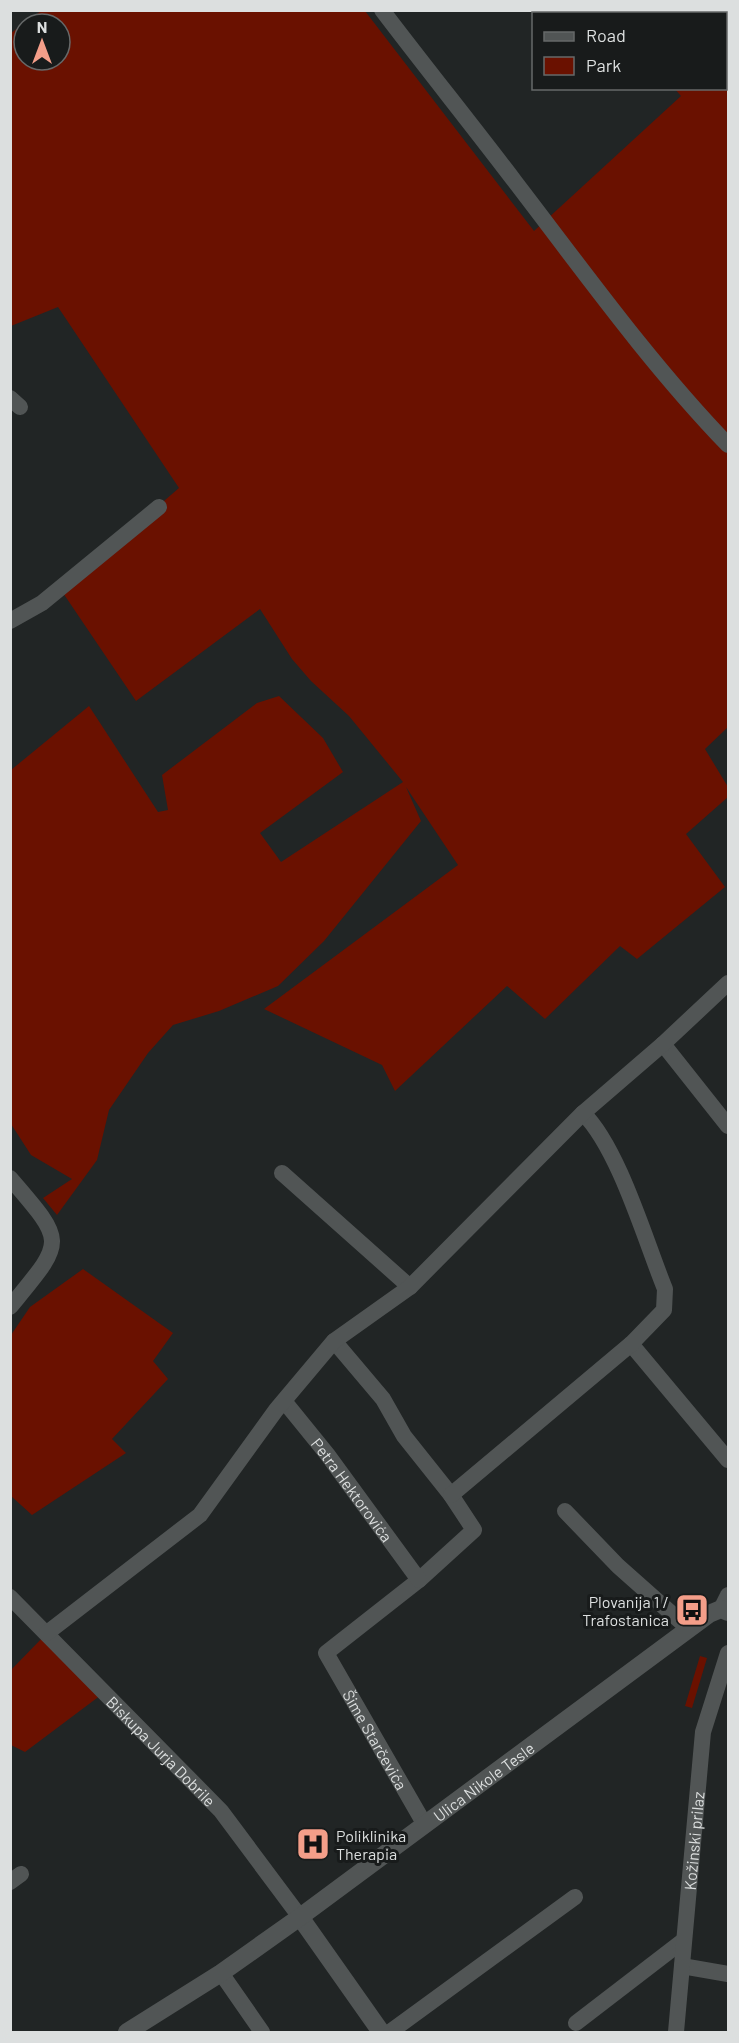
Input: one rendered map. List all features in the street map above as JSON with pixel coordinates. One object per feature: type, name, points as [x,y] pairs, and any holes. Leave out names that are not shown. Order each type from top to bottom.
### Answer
[{"type":"street","points":[[382,10],[593,287],[682,396],[729,445]]},
{"type":"street","points":[[10,621],[42,603],[159,507]]},
{"type":"street","points":[[47,1634],[200,1515],[284,1401],[334,1341],[410,1287],[583,1113],[729,983]]},
{"type":"street","points":[[663,1044],[729,1126]]},
{"type":"street","points":[[451,1495],[631,1344],[664,1310],[665,1289],[614,1160],[596,1126],[583,1113]]},
{"type":"street","points":[[282,1173],[410,1287]]},
{"type":"street","points":[[10,1178],[46,1220],[54,1237],[52,1251],[42,1268],[10,1307]]},
{"type":"street","points":[[334,1341],[383,1399],[404,1436],[451,1495],[474,1530],[419,1580]]},
{"type":"street","points":[[631,1344],[729,1460]]},
{"type":"street","name":"Petra Hektorovića","points":[[284,1401],[361,1499],[419,1580]]},
{"type":"street","points":[[565,1511],[618,1566],[689,1629]]},
{"type":"street","name":"Šime Starčevića","points":[[419,1580],[326,1653],[425,1825]]},
{"type":"street","name":"Biskupa Jurja Dobrile","points":[[10,1597],[221,1811],[300,1917]]},
{"type":"street","name":"Ulica Nikole Tesle","points":[[127,2032],[221,1973],[300,1917],[547,1732],[709,1614],[726,1605]]},
{"type":"street","name":"Kožinski prilaz","points":[[676,2032],[703,1732],[729,1653]]},
{"type":"street","points":[[390,2032],[575,1897]]},
{"type":"street","points":[[300,1917],[381,2032]]},
{"type":"street","points":[[576,2023],[684,1940]]},
{"type":"street","points":[[682,1965],[729,1974]]},
{"type":"street","points":[[221,1973],[262,2032]]},
{"type":"green space","points":[[41,11],[365,11],[534,231],[681,96],[676,90],[727,90],[727,12],[615,11],[728,11],[728,727],[705,749],[728,787],[728,797],[686,834],[725,887],[637,959],[620,946],[545,1019],[507,986],[395,1091],[382,1065],[264,1009],[458,865],[406,787],[421,821],[324,941],[278,986],[219,1011],[173,1025],[148,1053],[109,1110],[97,1160],[57,1215],[43,1198],[72,1179],[31,1155],[11,1124],[11,770],[89,706],[158,812],[168,810],[162,775],[257,703],[279,696],[323,738],[343,772],[260,833],[281,862],[403,782],[349,716],[311,681],[292,659],[260,609],[136,701],[61,590],[179,488],[58,307],[11,326],[11,33],[12,72],[72,72],[72,12]]},
{"type":"green space","points":[[83,1269],[173,1333],[153,1361],[168,1379],[112,1439],[126,1453],[32,1515],[11,1496],[11,1335],[30,1307]]},
{"type":"green space","points":[[47,1633],[105,1692],[25,1752],[11,1745],[10,1671]]},
{"type":"green space","points":[[700,1656],[707,1658],[692,1708],[685,1706]]},
{"type":"place","name":"Plovanija 1 / Trafostanica","points":[[692,1610]]},
{"type":"place","name":"Poliklinika Therapia","points":[[313,1844]]}]
